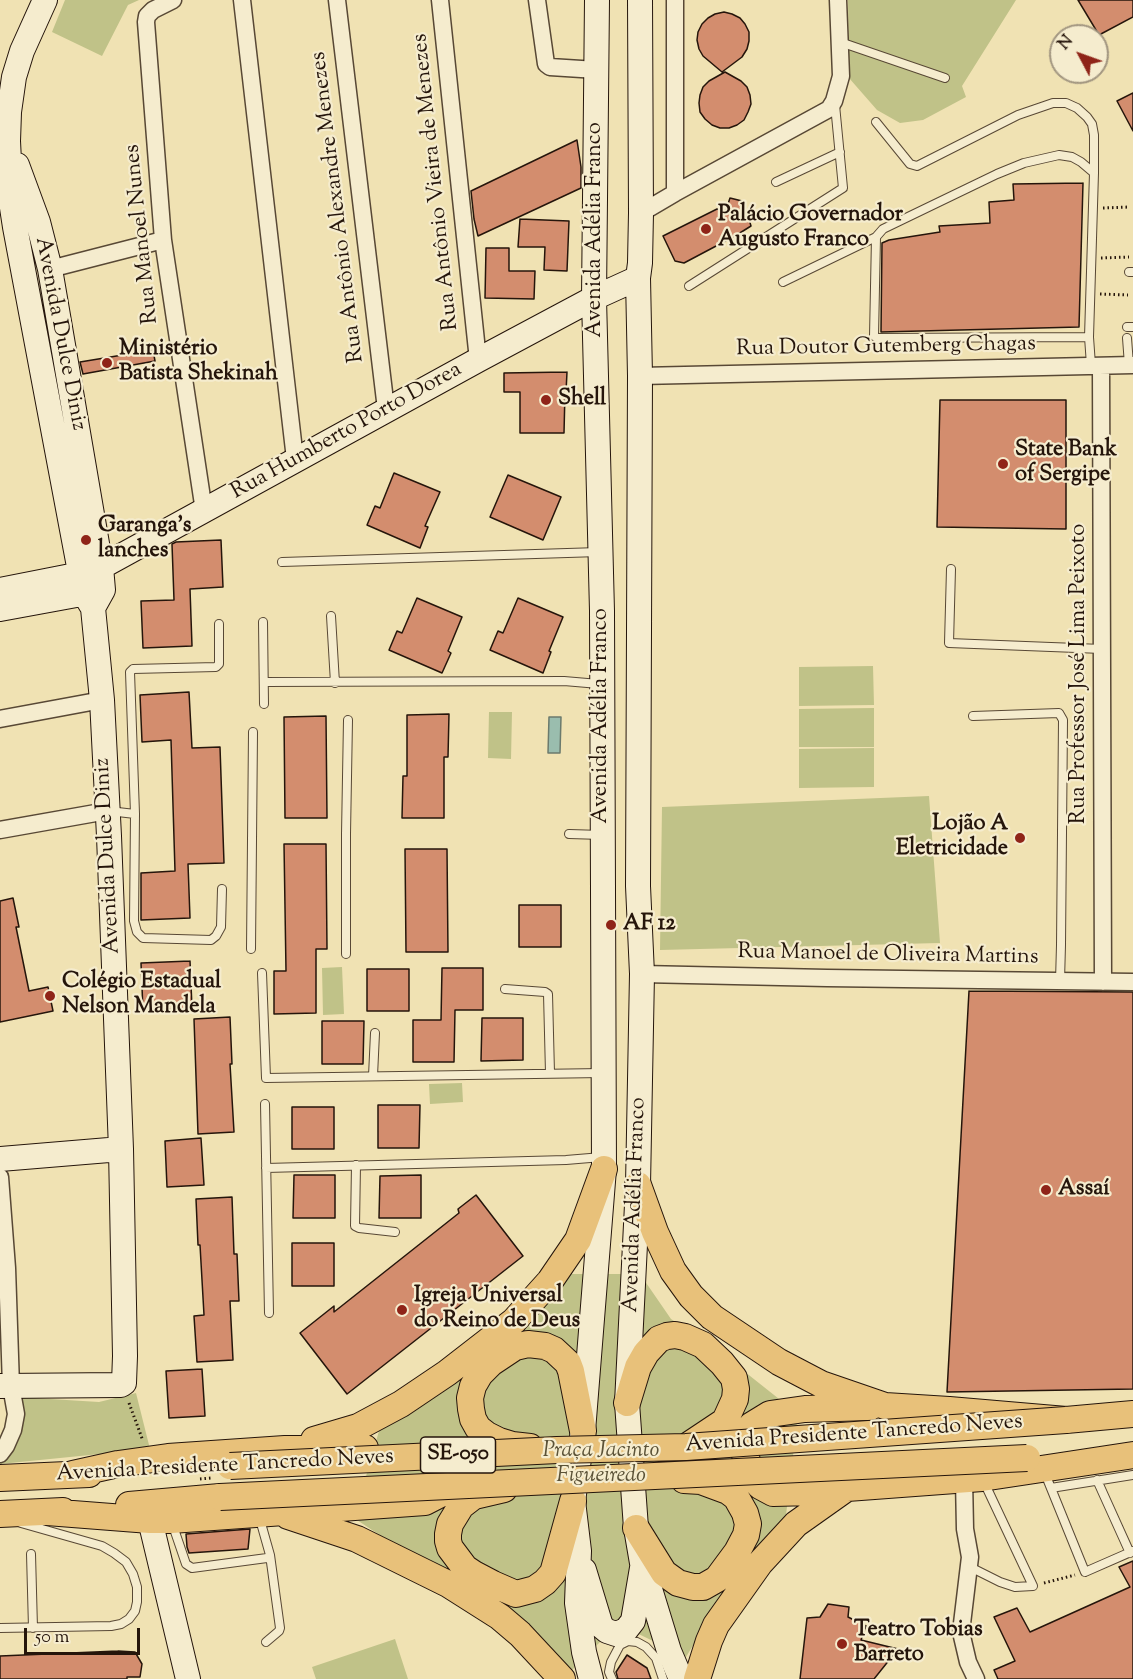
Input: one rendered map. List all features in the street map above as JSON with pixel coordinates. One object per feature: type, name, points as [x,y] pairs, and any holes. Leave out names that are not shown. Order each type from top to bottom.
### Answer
[{"type":"main road","points":[[8,141],[14,77],[22,51],[45,0]]},
{"type":"main road","name":"Avenida Adélia Franco","points":[[579,1551],[573,1501],[584,1431],[604,1163],[602,684],[594,298],[597,0]]},
{"type":"main road","name":"Avenida Adélia Franco","points":[[640,0],[638,886],[642,974],[638,1185],[627,1403],[636,1528],[642,1563]]},
{"type":"main road","name":"Avenida Dulce Diniz","points":[[8,141],[6,199],[26,225],[50,269],[92,586],[102,700],[122,1149],[125,1356],[123,1384]]},
{"type":"main road","name":"Avenida Dulce Diniz","points":[[8,141],[26,225],[92,586]]},
{"type":"main road","name":"Rua Humberto Porto Dorea","points":[[92,586],[204,511],[295,459],[594,298],[638,278]]},
{"type":"main road","points":[[0,590],[92,586]]},
{"type":"main road","points":[[0,609],[92,586]]},
{"type":"main road","points":[[0,1159],[122,1149]]},
{"type":"main road","points":[[285,1449],[358,1427],[401,1404],[447,1373],[514,1321],[550,1281],[578,1240],[604,1163]]},
{"type":"main road","points":[[638,1185],[655,1232],[673,1271],[691,1296],[712,1317],[778,1362],[806,1377],[885,1406]]},
{"type":"main road","points":[[627,1403],[638,1367],[652,1345],[659,1339],[675,1335],[703,1345],[734,1378],[735,1400],[725,1421],[686,1447]]},
{"type":"main road","points":[[557,1450],[512,1445],[487,1435],[478,1428],[473,1419],[470,1398],[473,1386],[480,1374],[491,1363],[515,1347],[528,1344],[537,1344],[554,1350],[568,1363],[571,1371],[584,1431]]},
{"type":"main road","points":[[6,1386],[123,1384]]},
{"type":"main road","points":[[1066,1420],[885,1406],[806,1409],[770,1413],[752,1425],[744,1434],[745,1455],[753,1478],[760,1486],[773,1493],[813,1492],[1040,1472],[1133,1455]]},
{"type":"main road","name":"Avenida Presidente Tancredo Neves","points":[[0,1478],[557,1450],[686,1447],[1133,1414]]},
{"type":"main road","points":[[47,1512],[161,1520],[425,1502],[454,1486],[458,1482],[461,1468],[451,1458],[436,1452],[409,1447],[285,1449],[168,1457],[118,1464],[72,1474]]},
{"type":"main road","name":"Avenida Presidente Tancredo Neves","points":[[0,1515],[220,1497],[651,1475],[1040,1472],[1133,1450]]},
{"type":"main road","points":[[636,1528],[664,1573],[678,1583],[693,1587],[703,1587],[717,1580],[737,1552],[746,1534],[748,1524],[742,1504],[736,1497],[720,1487],[701,1481],[659,1479],[651,1475]]},
{"type":"main road","points":[[528,1483],[474,1496],[455,1514],[448,1534],[450,1548],[465,1568],[516,1594],[536,1588],[553,1573],[573,1501]]},
{"type":"main road","points":[[697,1679],[716,1625],[760,1563],[796,1524],[847,1488]]},
{"type":"main road","points":[[267,1513],[357,1539],[448,1584],[500,1617],[562,1679]]},
{"type":"main road","points":[[161,1520],[186,1678]]},
{"type":"main road","points":[[579,1551],[601,1626],[621,1636],[633,1621],[642,1563]]},
{"type":"main road","points":[[579,1551],[577,1603],[584,1652],[591,1679]]},
{"type":"main road","points":[[642,1563],[669,1651],[681,1679]]},
{"type":"street","name":"Rua Manoel Nunes","points":[[173,0],[153,10],[147,16],[146,22],[163,240],[204,511]]},
{"type":"street","points":[[242,0],[295,459]]},
{"type":"street","name":"Rua Antônio Alexandre Menezes","points":[[337,0],[386,410]]},
{"type":"street","name":"Rua Antônio Vieira de Menezes","points":[[440,0],[478,360]]},
{"type":"street","points":[[537,0],[546,64],[550,67],[597,70]]},
{"type":"street","points":[[675,0],[675,193]]},
{"type":"street","points":[[641,213],[829,109],[834,101],[841,76],[838,0]]},
{"type":"street","points":[[50,269],[163,240]]},
{"type":"street","name":"Rua Professor José Lima Peixoto","points":[[1096,365],[1102,649],[1103,982]]},
{"type":"street","name":"Rua Doutor Gutemberg Chagas","points":[[640,376],[1131,365]]},
{"type":"street","points":[[0,719],[102,700]]},
{"type":"street","points":[[0,830],[107,811]]},
{"type":"street","name":"Rua Manoel de Oliveira Martins","points":[[642,974],[1133,982]]},
{"type":"street","points":[[0,1178],[6,1386],[16,1414],[13,1430],[0,1454]]},
{"type":"street","points":[[973,1478],[966,1529],[970,1567],[961,1632],[968,1662],[976,1679]]},
{"type":"lane","points":[[840,42],[945,78]]},
{"type":"lane","points":[[689,286],[843,188],[834,101]]},
{"type":"lane","points":[[876,122],[910,164],[916,166],[1018,115],[1053,103],[1066,103],[1077,108],[1087,117],[1092,124],[1094,135],[1089,337],[1096,365]]},
{"type":"lane","points":[[776,182],[840,152]]},
{"type":"lane","points":[[783,282],[876,237],[883,229],[997,174],[1040,158],[1059,155],[1072,157],[1094,173]]},
{"type":"lane","points":[[876,237],[874,336],[878,338],[1089,337]]},
{"type":"lane","points":[[1127,338],[1131,365]]},
{"type":"lane","points":[[282,562],[600,552]]},
{"type":"lane","points":[[951,569],[949,643],[1102,649]]},
{"type":"lane","points":[[331,616],[336,682]]},
{"type":"lane","points":[[263,622],[264,704]]},
{"type":"lane","points":[[219,624],[219,664],[216,667],[133,669],[130,672],[135,814],[134,921],[137,932],[143,938],[211,940],[221,927],[222,889]]},
{"type":"lane","points":[[264,682],[564,681],[602,684]]},
{"type":"lane","points":[[973,716],[1059,713],[1063,720],[1059,981]]},
{"type":"lane","points":[[346,954],[348,720]]},
{"type":"lane","points":[[251,949],[254,732]]},
{"type":"lane","points":[[107,811],[135,814]]},
{"type":"lane","points":[[569,834],[602,835]]},
{"type":"lane","points":[[262,973],[266,1078],[604,1073]]},
{"type":"lane","points":[[505,989],[548,994],[550,1073]]},
{"type":"lane","points":[[373,1076],[375,1033]]},
{"type":"lane","points":[[265,1104],[269,1313]]},
{"type":"lane","points":[[266,1168],[566,1160],[604,1163]]},
{"type":"lane","points":[[356,1165],[355,1226],[395,1232]]},
{"type":"lane","points":[[1040,1472],[1085,1572],[1132,1552],[1097,1480]]},
{"type":"lane","points":[[1040,1472],[1097,1480],[1133,1475]]},
{"type":"lane","points":[[970,1567],[1015,1587],[1033,1586],[973,1478]]},
{"type":"lane","points":[[266,1642],[280,1628],[270,1556],[267,1513]]},
{"type":"lane","points":[[0,1515],[102,1546],[126,1562],[137,1587],[135,1611],[121,1624],[0,1628]]},
{"type":"lane","points":[[161,1520],[186,1564],[192,1568],[270,1556]]},
{"type":"lane","points":[[31,1554],[33,1628]]},
{"type":"lane","points":[[612,1679],[609,1672],[610,1662],[620,1645],[621,1636],[646,1647],[656,1658],[663,1679]]},
{"type":"path","points":[[1092,208],[1129,207]]},
{"type":"path","points":[[1091,258],[1129,257]]},
{"type":"path","points":[[1091,294],[1128,296]]},
{"type":"path","points":[[123,1384],[143,1441]]},
{"type":"path","points":[[1033,1586],[1085,1572]]},
{"type":"green space","points":[[65,0],[139,0],[128,5],[102,56],[52,32]]},
{"type":"green space","points":[[848,0],[1016,0],[962,86],[966,97],[923,120],[900,123],[877,110],[849,78]]},
{"type":"green space","points":[[873,666],[874,705],[799,706],[799,667]]},
{"type":"green space","points":[[874,708],[874,747],[799,747],[799,709]]},
{"type":"green space","points":[[489,712],[512,712],[511,759],[488,758]]},
{"type":"green space","points":[[874,748],[874,787],[799,788],[799,749]]},
{"type":"green space","points":[[929,796],[940,943],[660,950],[662,807]]},
{"type":"green space","points":[[342,967],[344,1014],[323,1015],[322,968]]},
{"type":"green space","points":[[462,1083],[463,1102],[430,1104],[429,1084]]},
{"type":"green space","name":"Praça Jacinto Figueiredo","points":[[569,1274],[640,1274],[671,1319],[716,1349],[798,1414],[786,1515],[731,1582],[686,1657],[618,1624],[571,1671],[468,1594],[354,1518],[381,1424]]},
{"type":"green space","points":[[136,1393],[150,1449],[0,1464],[0,1455],[18,1397],[99,1402]]},
{"type":"green space","points":[[395,1639],[408,1679],[316,1679],[312,1667]]},
{"type":"shaded area","points":[[549,717],[561,717],[560,753],[548,753]]},
{"type":"building","points":[[1078,0],[1133,0],[1133,17],[1109,30],[1109,24],[1092,24]]},
{"type":"building","points":[[724,12],[740,18],[749,32],[749,41],[742,57],[722,72],[703,56],[697,40],[702,24],[715,14]]},
{"type":"building","points":[[725,72],[747,87],[751,104],[744,120],[729,128],[720,128],[705,119],[700,112],[699,103],[703,87]]},
{"type":"building","points":[[1133,93],[1133,131],[1117,101]]},
{"type":"building","points":[[577,140],[581,188],[478,236],[471,191]]},
{"type":"building","points":[[1083,183],[1079,327],[881,332],[882,243],[940,232],[939,226],[990,223],[989,202],[1014,200],[1013,184]]},
{"type":"building","name":"Palácio Governador Augusto Franco","points":[[730,198],[742,201],[741,214],[748,216],[751,226],[684,263],[675,261],[663,236],[717,209],[726,210]]},
{"type":"building","points":[[520,219],[569,221],[567,271],[544,270],[545,247],[518,247]]},
{"type":"building","points":[[486,248],[509,248],[509,271],[535,271],[534,299],[485,298]]},
{"type":"building","name":"Ministério Batista Shekinah","points":[[153,350],[155,361],[83,374],[80,362]]},
{"type":"building","name":"Shell","points":[[567,372],[564,433],[520,433],[520,392],[504,392],[504,373]]},
{"type":"building","name":"State Bank of Sergipe","points":[[940,400],[1066,400],[1066,529],[937,527]]},
{"type":"building","points":[[394,473],[440,492],[425,526],[428,527],[420,548],[367,525],[375,506],[380,508]]},
{"type":"building","points":[[508,475],[561,497],[543,540],[490,517]]},
{"type":"building","points":[[221,540],[223,587],[190,589],[192,646],[143,648],[141,601],[174,600],[172,544]]},
{"type":"building","points":[[417,598],[462,617],[442,673],[389,650],[397,631],[402,633]]},
{"type":"building","points":[[518,598],[563,617],[543,673],[490,650],[498,631],[503,633]]},
{"type":"building","points":[[189,692],[192,748],[220,747],[224,863],[188,864],[190,918],[141,920],[141,873],[175,871],[171,740],[142,742],[140,695]]},
{"type":"building","points":[[449,714],[448,757],[444,757],[444,818],[402,818],[403,776],[407,776],[407,715]]},
{"type":"building","points":[[326,716],[327,818],[285,818],[284,717]]},
{"type":"building","points":[[284,844],[326,844],[327,949],[316,949],[316,1013],[274,1014],[274,971],[286,971]]},
{"type":"building","points":[[405,849],[447,849],[448,952],[406,952]]},
{"type":"building","points":[[13,898],[19,927],[16,927],[29,991],[48,987],[53,1011],[0,1022],[0,901]]},
{"type":"building","points":[[519,905],[561,905],[561,947],[519,947]]},
{"type":"building","points":[[190,961],[192,1008],[143,1011],[141,963]]},
{"type":"building","points":[[442,968],[483,968],[483,1010],[455,1010],[454,1062],[413,1062],[413,1020],[441,1020]]},
{"type":"building","points":[[367,969],[409,969],[409,1011],[367,1011]]},
{"type":"building","name":"Assaí","points":[[969,991],[1133,992],[1133,1389],[947,1392]]},
{"type":"building","points":[[230,1017],[234,1132],[198,1134],[194,1019]]},
{"type":"building","points":[[482,1018],[523,1018],[523,1060],[481,1061]]},
{"type":"building","points":[[322,1021],[364,1021],[363,1064],[322,1064]]},
{"type":"building","points":[[378,1105],[420,1105],[419,1148],[378,1148]]},
{"type":"building","points":[[292,1107],[334,1107],[334,1149],[292,1149]]},
{"type":"building","points":[[201,1138],[204,1185],[167,1187],[165,1141]]},
{"type":"building","points":[[294,1175],[335,1175],[335,1218],[293,1218]]},
{"type":"building","points":[[421,1175],[421,1218],[379,1218],[380,1176]]},
{"type":"building","points":[[476,1195],[523,1256],[347,1394],[300,1333],[334,1306],[334,1312],[459,1213],[458,1209]]},
{"type":"building","points":[[232,1197],[234,1254],[237,1254],[239,1301],[230,1301],[233,1360],[197,1362],[194,1316],[204,1315],[196,1199]]},
{"type":"building","points":[[292,1243],[334,1243],[334,1286],[292,1286]]},
{"type":"building","points":[[202,1369],[205,1416],[169,1418],[166,1371]]},
{"type":"building","points":[[250,1529],[248,1549],[189,1553],[186,1534]]},
{"type":"building","points":[[1133,1561],[1133,1679],[998,1679],[994,1670],[1015,1661],[994,1617],[1017,1608],[1030,1632],[1130,1587],[1119,1567]]},
{"type":"building","name":"Teatro Tobias Barreto","points":[[828,1604],[849,1607],[848,1617],[866,1626],[861,1640],[898,1649],[874,1679],[800,1679],[807,1618],[820,1617]]},
{"type":"building","points":[[135,1652],[142,1664],[140,1677],[127,1677],[127,1679],[0,1679],[0,1656]]},
{"type":"building","points":[[627,1655],[647,1668],[651,1679],[618,1679],[616,1672]]},
{"type":"place","name":"Palácio Governador Augusto Franco","points":[[706,229]]},
{"type":"place","name":"Ministério Batista Shekinah","points":[[107,363]]},
{"type":"place","name":"Shell","points":[[546,400]]},
{"type":"place","name":"State Bank of Sergipe","points":[[1003,464]]},
{"type":"place","name":"Garanga's lanches","points":[[86,540]]},
{"type":"place","name":"Lojão A Eletricidade","points":[[1020,838]]},
{"type":"place","name":"AF 12","points":[[611,925]]},
{"type":"place","name":"Colégio Estadual Nelson Mandela","points":[[50,996]]},
{"type":"place","name":"Assaí","points":[[1046,1190]]},
{"type":"place","name":"Igreja Universal do Reino de Deus","points":[[402,1310]]},
{"type":"place","name":"Teatro Tobias Barreto","points":[[842,1644]]}]
